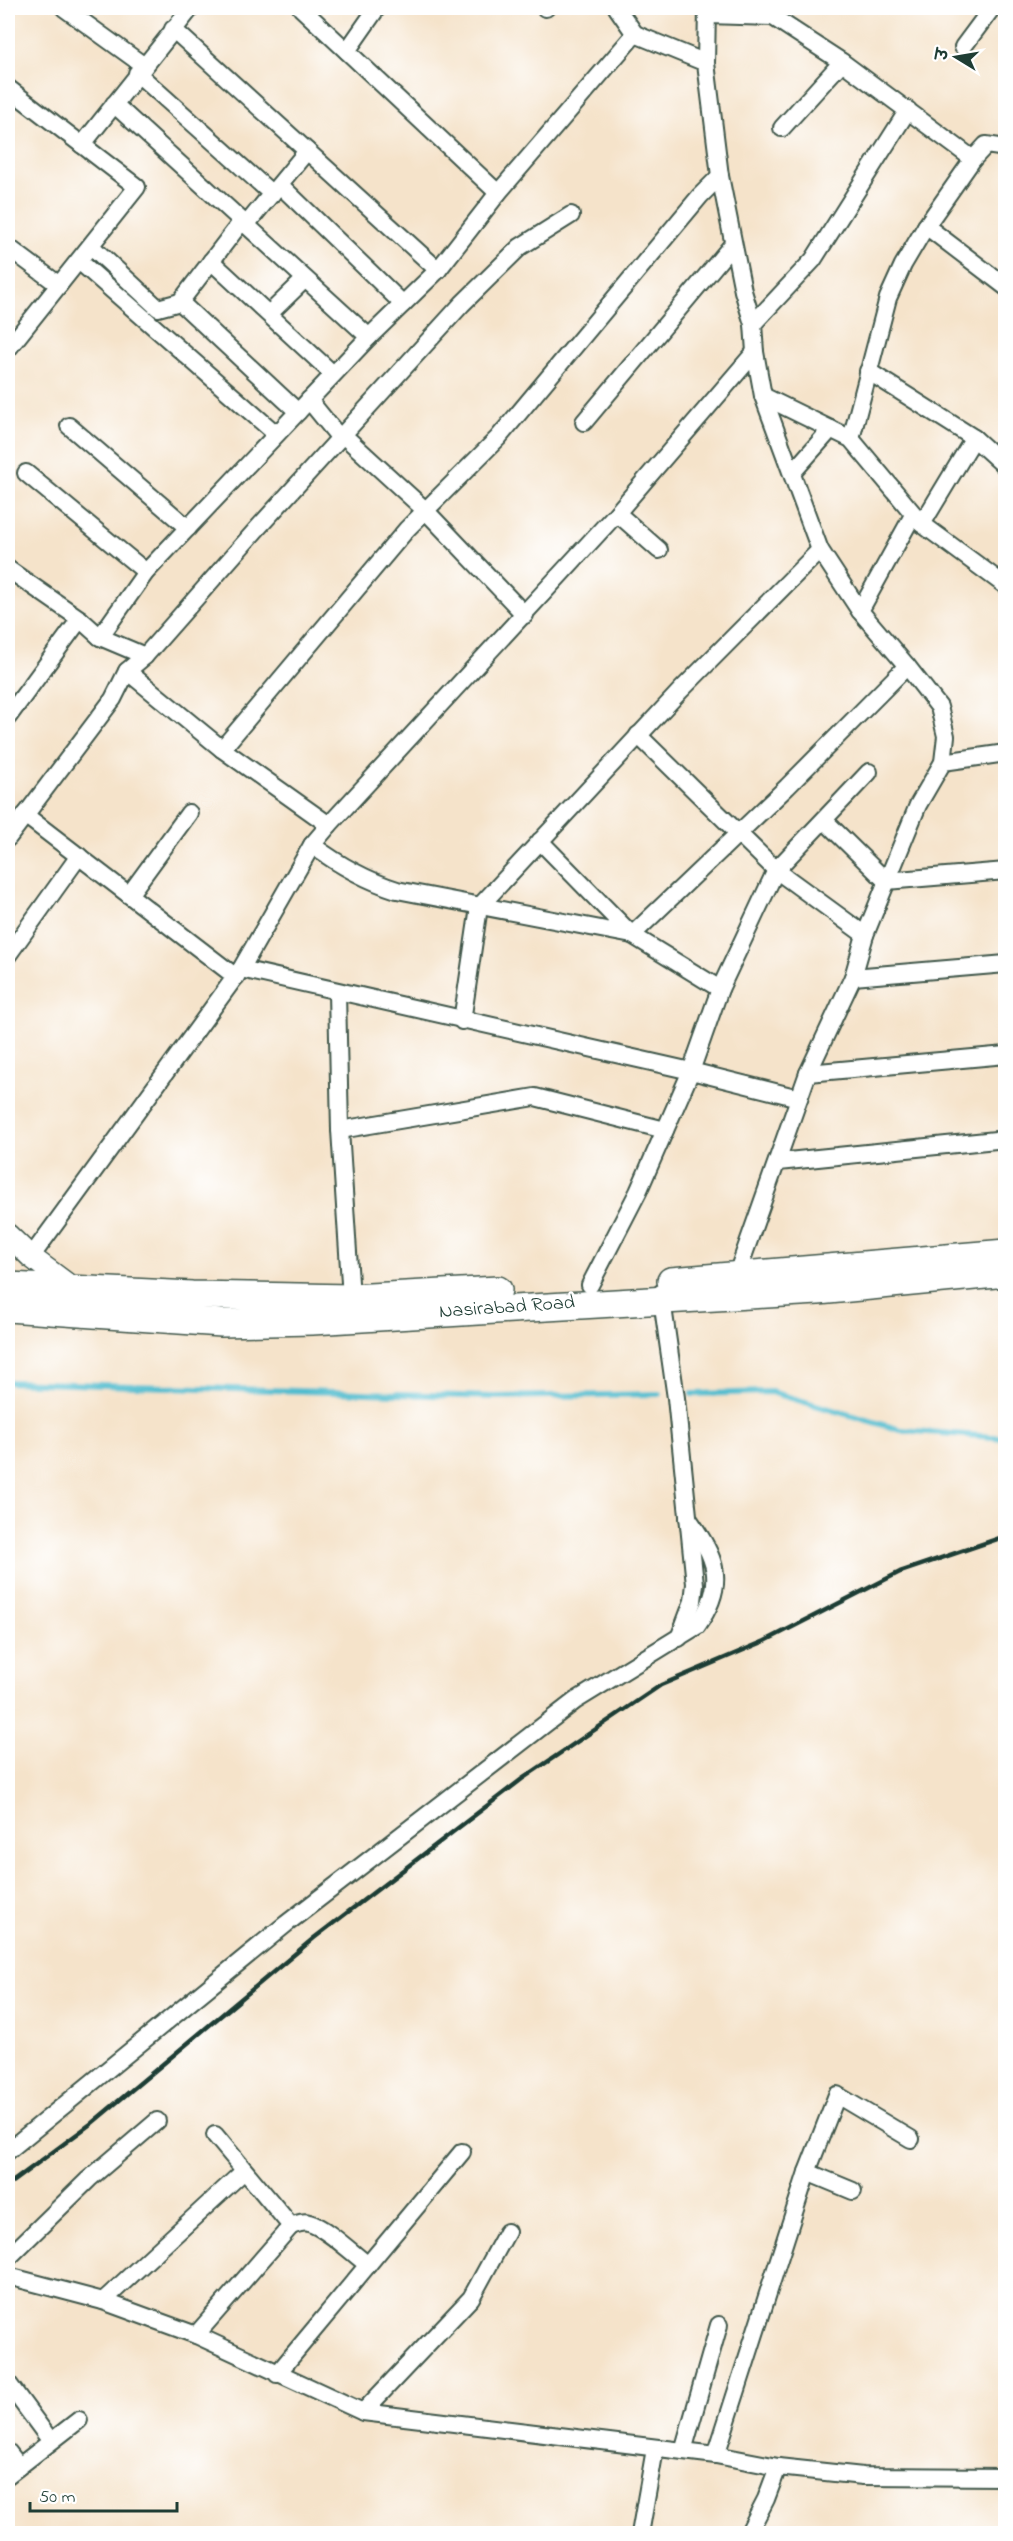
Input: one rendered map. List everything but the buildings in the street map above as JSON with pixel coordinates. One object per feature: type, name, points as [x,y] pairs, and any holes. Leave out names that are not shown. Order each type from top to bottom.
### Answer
[{"type":"highway","name":"Nasirabad Road","points":[[8,1308],[222,1323],[312,1321],[661,1290],[737,1274],[1005,1253]]},
{"type":"highway","name":"Nasirabad Road","points":[[8,1286],[77,1291],[351,1298],[590,1286],[661,1290],[818,1291],[1005,1273]]},
{"type":"street","points":[[64,8],[140,69],[403,304]]},
{"type":"street","points":[[82,145],[190,8]]},
{"type":"street","points":[[301,8],[498,193]]},
{"type":"street","points":[[347,51],[377,8]]},
{"type":"street","points":[[617,8],[635,34],[706,63]]},
{"type":"street","points":[[737,1274],[808,1073],[853,977],[865,935],[918,805],[943,762],[946,735],[939,707],[860,611],[820,550],[763,396],[755,352],[753,324],[733,244],[720,176],[706,63],[708,11],[772,17],[842,62],[973,159]]},
{"type":"street","points":[[963,46],[983,11]]},
{"type":"street","points":[[173,29],[438,270]]},
{"type":"street","points":[[100,637],[146,572],[369,337],[438,270],[498,193],[635,34]]},
{"type":"street","points":[[782,128],[842,62]]},
{"type":"street","points":[[8,88],[137,187],[8,348]]},
{"type":"street","points":[[114,104],[369,337]]},
{"type":"street","points":[[753,324],[813,260],[908,110]]},
{"type":"street","points":[[851,439],[888,298],[903,265],[926,226],[973,159],[986,145],[1005,148]]},
{"type":"street","points":[[91,246],[158,308],[180,302],[211,261],[307,151]]},
{"type":"street","points":[[222,749],[407,529],[498,438],[700,195],[720,176]]},
{"type":"street","points":[[8,838],[113,699],[127,671],[145,656],[340,436],[462,304],[520,247],[571,215]]},
{"type":"street","points":[[926,226],[1005,287]]},
{"type":"street","points":[[584,422],[733,244]]},
{"type":"street","points":[[8,247],[59,285]]},
{"type":"street","points":[[79,261],[276,434]]},
{"type":"street","points":[[211,261],[333,375]]},
{"type":"street","points":[[269,314],[305,279]]},
{"type":"street","points":[[180,302],[425,510],[525,615]]},
{"type":"street","points":[[31,1257],[238,973],[312,845],[328,825],[525,615],[617,513],[755,352]]},
{"type":"street","points":[[868,370],[974,438],[1005,467]]},
{"type":"street","points":[[763,396],[851,439],[917,520],[1005,586]]},
{"type":"street","points":[[69,426],[188,528]]},
{"type":"street","points":[[792,473],[831,429]]},
{"type":"street","points":[[860,611],[917,520],[974,438]]},
{"type":"street","points":[[26,473],[146,572]]},
{"type":"street","points":[[617,513],[659,550]]},
{"type":"street","points":[[462,1021],[479,907],[639,735],[820,550]]},
{"type":"street","points":[[8,569],[80,619],[100,637],[145,656]]},
{"type":"street","points":[[8,717],[80,619]]},
{"type":"street","points":[[632,935],[739,834],[907,666]]},
{"type":"street","points":[[127,671],[222,749],[328,825]]},
{"type":"street","points":[[639,735],[776,870],[865,935]]},
{"type":"street","points":[[943,762],[1005,753]]},
{"type":"street","points":[[590,1286],[638,1192],[692,1071],[720,989],[776,870],[825,821],[869,772]]},
{"type":"street","points":[[129,895],[189,813]]},
{"type":"street","points":[[25,815],[129,895],[238,973],[337,992],[692,1071],[799,1098]]},
{"type":"street","points":[[825,821],[886,880],[1005,872]]},
{"type":"street","points":[[540,841],[632,935],[720,989]]},
{"type":"street","points":[[312,845],[342,867],[369,881],[397,890],[632,935]]},
{"type":"street","points":[[8,955],[79,856]]},
{"type":"street","points":[[853,977],[1005,964]]},
{"type":"street","points":[[337,992],[340,1130],[351,1298]]},
{"type":"street","points":[[808,1073],[1005,1056]]},
{"type":"street","points":[[340,1130],[535,1097],[665,1130]]},
{"type":"street","points":[[778,1162],[1005,1139]]},
{"type":"street","points":[[8,1235],[31,1257],[77,1291],[94,1315]]},
{"type":"street","points":[[8,2151],[286,1924],[566,1708],[697,1626],[710,1609],[715,1594],[716,1576],[713,1560],[706,1544],[688,1518],[676,1398],[661,1290]]},
{"type":"street","points":[[716,2455],[807,2172],[837,2095],[911,2139]]},
{"type":"street","points":[[8,2258],[89,2179],[157,2121]]},
{"type":"street","points":[[215,2135],[291,2226]]},
{"type":"street","points":[[277,2374],[462,2152]]},
{"type":"street","points":[[103,2301],[244,2171]]},
{"type":"street","points":[[807,2172],[853,2192]]},
{"type":"street","points":[[196,2335],[291,2226],[299,2222],[309,2222],[321,2229],[368,2265]]},
{"type":"street","points":[[363,2412],[471,2298],[507,2232]]},
{"type":"street","points":[[8,2276],[103,2301],[196,2335],[363,2412],[716,2455],[778,2467],[862,2476],[1003,2477],[1005,2460]]},
{"type":"street","points":[[683,2451],[719,2325]]},
{"type":"street","points":[[8,2383],[50,2440]]},
{"type":"street","points":[[8,2452],[13,2471],[50,2440],[79,2420]]},
{"type":"street","points":[[640,2534],[655,2449]]},
{"type":"street","points":[[748,2534],[766,2499],[778,2467]]},
{"type":"waterway","points":[[8,1382],[493,1397],[659,1394]]},
{"type":"waterway","points":[[692,1394],[771,1392],[901,1430],[1006,1438]]},
{"type":"railway","points":[[8,2185],[92,2123],[314,1938],[522,1779],[661,1685],[765,1641],[900,1572],[1006,1536]]}]
